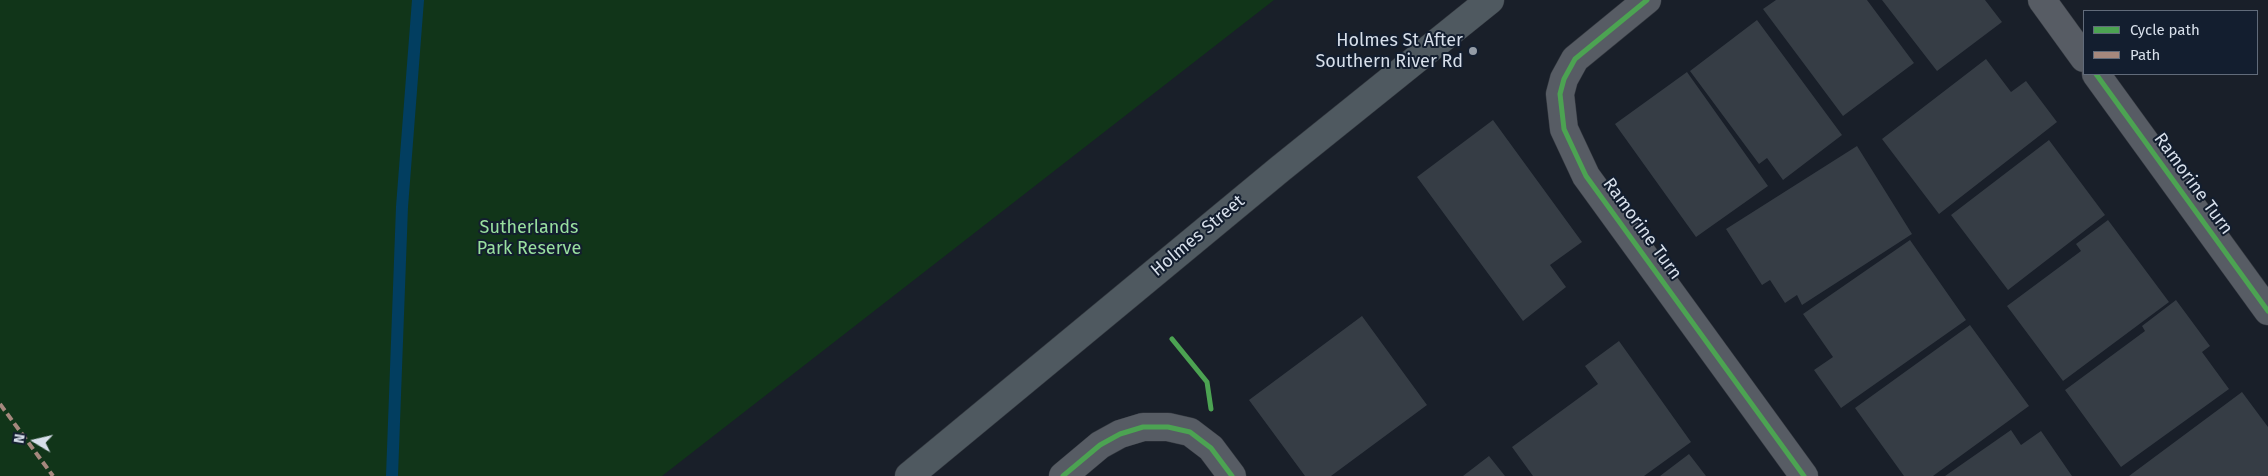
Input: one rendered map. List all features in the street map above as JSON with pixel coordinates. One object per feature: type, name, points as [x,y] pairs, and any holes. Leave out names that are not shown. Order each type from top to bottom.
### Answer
[{"type":"main road","name":"Holmes Street","points":[[909,476],[1265,181],[1490,0]]},
{"type":"street","name":"Ramorine Turn","points":[[1647,0],[1574,59],[1564,79],[1560,94],[1564,129],[1586,176],[1804,476]]},
{"type":"street","points":[[2042,0],[2083,57]]},
{"type":"street","name":"Ramorine Turn","points":[[2097,75],[2268,311]]},
{"type":"street","points":[[1062,476],[1100,445],[1120,434],[1143,427],[1168,428],[1190,432],[1211,448],[1232,476]]},
{"type":"green space","name":"Sutherlands Park Reserve","points":[[0,0],[1274,0],[662,476],[0,476]]},
{"type":"building","points":[[1776,0],[1867,0],[1914,63],[1843,116],[1763,9]]},
{"type":"building","points":[[1882,0],[1985,0],[2002,22],[1937,71]]},
{"type":"building","points":[[1757,20],[1842,135],[1783,180],[1767,158],[1759,164],[1690,71]]},
{"type":"building","points":[[1986,59],[2011,92],[2026,81],[2057,122],[1939,214],[1882,139]]},
{"type":"building","points":[[1687,72],[1768,186],[1696,237],[1615,124]]},
{"type":"building","points":[[1493,120],[1582,242],[1550,265],[1566,287],[1523,321],[1417,177]]},
{"type":"building","points":[[2049,140],[2105,215],[2008,290],[1951,215]]},
{"type":"building","points":[[1857,146],[1912,234],[1802,305],[1797,295],[1785,303],[1770,280],[1762,285],[1726,229]]},
{"type":"building","points":[[2108,220],[2169,302],[2063,381],[2007,306],[2081,251],[2076,244]]},
{"type":"building","points":[[1910,240],[1966,320],[1841,408],[1814,370],[1833,357],[1803,314]]},
{"type":"building","points":[[2176,300],[2210,346],[2202,352],[2229,389],[2121,467],[2065,390],[2145,331],[2142,326]]},
{"type":"building","points":[[1362,316],[1427,405],[1331,476],[1305,476],[1249,400]]},
{"type":"building","points":[[1970,325],[2029,406],[1933,476],[1904,476],[1855,408]]},
{"type":"building","points":[[1619,341],[1691,442],[1644,476],[1533,476],[1512,447],[1598,384],[1585,366]]},
{"type":"building","points":[[2242,392],[2268,427],[2268,476],[2129,476]]},
{"type":"building","points":[[2011,430],[2021,445],[2041,431],[2072,476],[1945,476]]},
{"type":"building","points":[[1689,454],[1706,476],[1660,476]]},
{"type":"building","points":[[1489,456],[1505,476],[1463,476]]},
{"type":"waterway","points":[[392,476],[402,207],[418,0]]},
{"type":"marked path","points":[[0,404],[53,476]]},
{"type":"cycle path","points":[[1647,0],[1575,59],[1564,79],[1560,94],[1564,129],[1586,176],[1804,476]]},
{"type":"cycle path","points":[[2097,75],[2268,311]]},
{"type":"cycle path","points":[[1172,339],[1207,382],[1211,409]]},
{"type":"cycle path","points":[[1063,476],[1100,445],[1120,434],[1143,427],[1168,427],[1190,432],[1211,448],[1232,476]]},
{"type":"place","name":"Holmes St After Southern River Rd","points":[[1473,51]]}]
